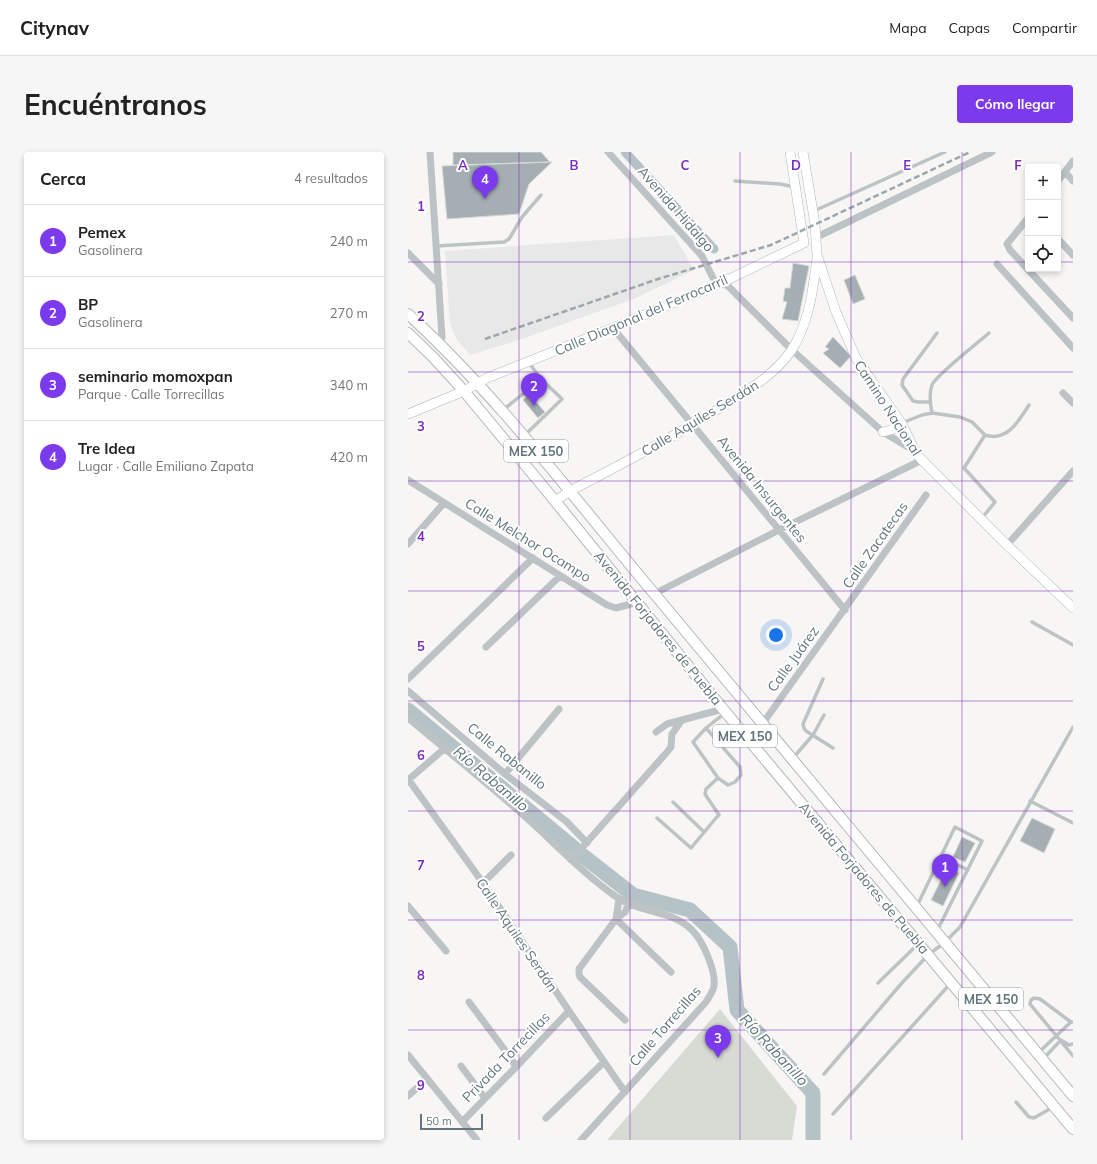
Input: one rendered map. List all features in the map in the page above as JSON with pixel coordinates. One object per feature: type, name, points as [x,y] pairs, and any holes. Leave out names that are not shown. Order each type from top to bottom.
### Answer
[{"type":"main road","points":[[790,152],[796,188]]},
{"type":"main road","name":"Camino Nacional","points":[[803,152],[817,237],[817,255],[836,312],[856,358],[902,424],[919,456],[1007,545],[1073,608]]},
{"type":"main road","name":"Calle Diagonal del Ferrocarril","points":[[408,414],[464,391],[477,383],[721,283],[804,243],[796,188]]},
{"type":"main road","name":"Calle Aquiles Serdán","points":[[555,501],[570,491],[693,425],[766,379],[792,350],[803,327],[812,293],[817,255]]},
{"type":"main road","name":"Avenida Forjadores de Puebla","points":[[408,314],[440,344],[477,383],[570,491],[944,944],[1073,1096]]},
{"type":"main road","name":"Avenida Forjadores de Puebla","points":[[408,333],[432,356],[464,391],[638,602],[724,711],[1073,1129]]},
{"type":"main road","points":[[883,432],[891,430],[902,424]]},
{"type":"street","points":[[430,152],[442,337],[440,344]]},
{"type":"street","name":"Avenida Hidalgo","points":[[608,152],[702,256],[714,280],[728,286],[792,350],[883,432],[919,456]]},
{"type":"street","points":[[817,237],[992,152]]},
{"type":"street","points":[[1061,177],[1073,161]]},
{"type":"street","points":[[1065,172],[1073,181]]},
{"type":"street","points":[[1025,222],[1007,244],[1010,250],[1073,318]]},
{"type":"street","points":[[1061,242],[1073,255]]},
{"type":"street","points":[[408,253],[439,284]]},
{"type":"street","points":[[997,264],[1073,348]]},
{"type":"street","name":"Avenida Insurgentes","points":[[613,328],[845,610]]},
{"type":"street","points":[[1063,393],[1073,403]]},
{"type":"street","points":[[654,594],[919,456]]},
{"type":"street","points":[[1007,545],[1073,471]]},
{"type":"street","name":"Calle Melchor Ocampo","points":[[408,480],[611,607],[616,608],[638,602]]},
{"type":"street","name":"Calle Zacatecas","points":[[845,610],[926,495]]},
{"type":"street","points":[[408,544],[444,502]]},
{"type":"street","points":[[408,679],[533,558]]},
{"type":"street","points":[[486,647],[560,576]]},
{"type":"street","name":"Calle Juárez","points":[[762,723],[845,610]]},
{"type":"street","name":"Calle Rabanillo","points":[[408,691],[505,774],[567,822],[588,843]]},
{"type":"street","points":[[505,774],[559,709]]},
{"type":"street","points":[[656,732],[667,724],[724,711]]},
{"type":"street","name":"Calle Torrecillas","points":[[408,718],[522,814],[571,860],[619,899],[674,918],[687,925],[704,946],[712,968],[714,985],[706,1002],[582,1140]]},
{"type":"street","points":[[571,860],[588,843],[668,751],[671,747],[672,734],[682,720]]},
{"type":"street","points":[[408,780],[444,749]]},
{"type":"street","name":"Calle Aquiles Serdán","points":[[408,780],[483,883],[625,1092]]},
{"type":"street","points":[[483,883],[511,855]]},
{"type":"street","points":[[619,899],[616,919],[671,972]]},
{"type":"street","points":[[625,1020],[580,977],[579,969],[616,919],[625,912],[628,903]]},
{"type":"street","points":[[408,906],[446,951]]},
{"type":"street","points":[[469,1002],[516,1067]]},
{"type":"street","name":"Privada Torrecillas","points":[[462,1122],[569,1011]]},
{"type":"street","points":[[408,1055],[477,1140]]},
{"type":"street","points":[[546,1118],[604,1062]]},
{"type":"street","points":[[461,1066],[485,1098]]},
{"type":"street","points":[[408,1096],[427,1079]]},
{"type":"lane","points":[[813,211],[945,152]]},
{"type":"lane","points":[[735,181],[780,184],[796,188]]},
{"type":"lane","points":[[437,246],[504,242],[509,239],[522,217],[541,195]]},
{"type":"lane","points":[[930,402],[913,401],[902,385],[902,379],[937,333]]},
{"type":"lane","points":[[932,413],[930,402],[932,384],[989,333]]},
{"type":"lane","points":[[523,437],[562,399],[541,379],[528,362]]},
{"type":"lane","points":[[501,411],[541,379]]},
{"type":"lane","points":[[902,424],[922,415],[932,413],[960,417],[972,422],[985,435],[993,437],[1001,436],[1016,425],[1029,405]]},
{"type":"lane","points":[[981,519],[995,502],[964,468],[985,435]]},
{"type":"lane","points":[[1032,622],[1073,645]]},
{"type":"lane","points":[[823,679],[804,724],[804,728],[806,731],[833,748]]},
{"type":"lane","points":[[706,728],[740,767],[741,775],[735,782],[728,785],[718,778],[693,742],[706,728],[724,711]]},
{"type":"lane","points":[[792,759],[813,735],[824,715]]},
{"type":"lane","points":[[824,1074],[901,984],[928,955],[944,944],[960,927],[1073,727]]},
{"type":"lane","points":[[657,818],[691,848],[719,815],[704,794],[706,789],[718,778]]},
{"type":"lane","points":[[1030,801],[1073,823]]},
{"type":"lane","points":[[673,802],[704,832]]},
{"type":"lane","points":[[916,909],[956,827],[982,841],[936,933]]},
{"type":"lane","points":[[941,857],[968,870]]},
{"type":"lane","points":[[878,983],[919,944]]},
{"type":"lane","points":[[833,1114],[951,984]]},
{"type":"lane","points":[[1040,1057],[1057,1036],[1072,1022],[1040,999],[1034,998],[1031,1000],[1030,1004],[1057,1036],[1061,1040],[1073,1056]]},
{"type":"lane","points":[[1040,1057],[1061,1040]]},
{"type":"lane","points":[[1061,1040],[1069,1045],[1073,1044]]},
{"type":"lane","points":[[1016,1102],[1029,1117],[1034,1118],[1054,1107]]},
{"type":"shaded area","points":[[674,235],[694,270],[636,298],[522,339],[470,355],[457,340],[450,324],[445,251]]},
{"type":"shaded area","points":[[720,1009],[797,1106],[792,1140],[607,1140]]},
{"type":"building","points":[[453,152],[541,152],[550,162],[453,165]]},
{"type":"building","points":[[552,162],[529,184],[519,214],[447,219],[442,166]]},
{"type":"building","points":[[793,263],[809,266],[798,321],[782,319],[787,302],[783,301],[785,288],[790,288]]},
{"type":"building","points":[[855,275],[865,299],[853,304],[844,280]]},
{"type":"building","points":[[833,337],[851,356],[840,368],[823,353],[829,349],[825,347]]},
{"type":"building","points":[[529,394],[545,412],[538,418],[523,400]]},
{"type":"building","points":[[1032,818],[1055,829],[1044,853],[1020,841]]},
{"type":"building","points":[[962,837],[975,843],[965,862],[953,857]]},
{"type":"building","points":[[947,868],[959,873],[943,906],[931,900]]},
{"type":"waterway","points":[[625,152],[714,249]]},
{"type":"waterway","name":"Río Rabanillo","points":[[408,710],[574,848]]},
{"type":"waterway","name":"Río Rabanillo","points":[[582,855],[633,895],[690,910],[730,947],[737,1010],[813,1093],[813,1140]]},
{"type":"railway","points":[[485,339],[658,279],[771,245],[970,152]]},
{"type":"place","name":"Tre Idea","points":[[485,199]]},
{"type":"place","name":"BP","points":[[534,406]]},
{"type":"place","name":"Pemex","points":[[945,887]]},
{"type":"place","name":"seminario momoxpan","points":[[718,1058]]}]
